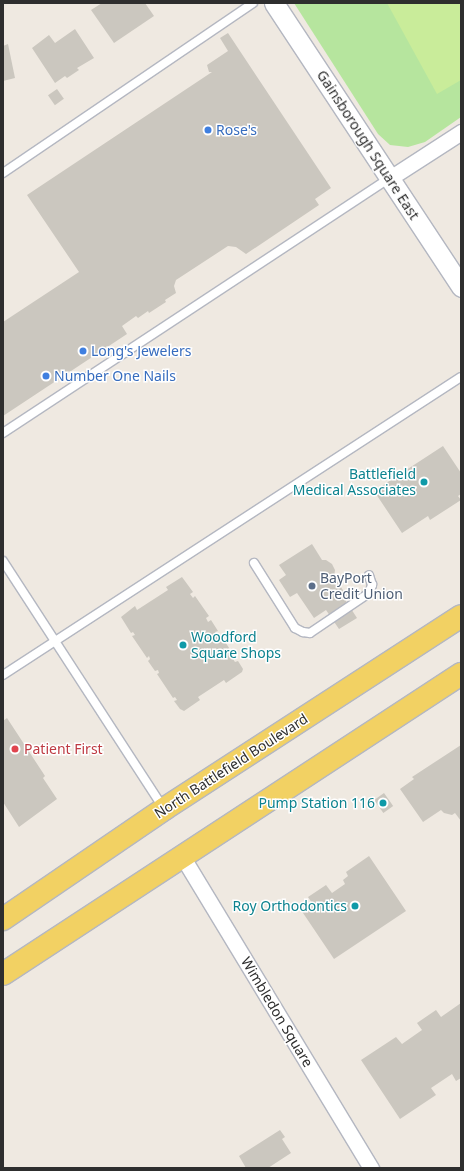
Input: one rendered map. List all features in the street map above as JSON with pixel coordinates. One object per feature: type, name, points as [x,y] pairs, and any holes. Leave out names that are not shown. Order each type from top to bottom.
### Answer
[{"type":"main road","name":"North Battlefield Boulevard","points":[[3,918],[164,809],[461,616]]},
{"type":"main road","points":[[3,974],[461,674]]},
{"type":"street","name":"Gainsborough Square East","points":[[274,3],[461,287]]},
{"type":"street","points":[[390,178],[461,132]]},
{"type":"street","name":"Wimbledon Square","points":[[182,856],[372,1168]]},
{"type":"lane","points":[[3,173],[253,3]]},
{"type":"lane","points":[[3,433],[390,178]]},
{"type":"lane","points":[[3,675],[461,377]]},
{"type":"lane","points":[[3,561],[164,809]]},
{"type":"lane","points":[[254,563],[295,628],[303,632],[310,633],[370,593],[372,585],[369,575]]},
{"type":"green space","points":[[294,3],[461,3],[461,117],[425,142],[408,147],[390,145],[378,134]]},
{"type":"green space","points":[[387,3],[461,3],[461,80],[437,94]]},
{"type":"building","points":[[102,3],[145,3],[154,16],[114,43],[91,10]]},
{"type":"building","points":[[75,29],[94,58],[77,68],[79,70],[67,78],[65,76],[55,83],[32,48],[49,35],[55,43]]},
{"type":"building","name":"Rose's","points":[[228,33],[331,188],[315,199],[319,205],[246,254],[236,247],[228,246],[176,280],[174,286],[176,293],[165,300],[166,302],[149,313],[148,311],[138,318],[136,316],[122,326],[127,334],[3,416],[3,322],[79,272],[27,195],[212,72],[209,72],[207,65],[228,51],[220,38]]},
{"type":"building","points":[[8,44],[15,78],[3,81],[3,46]]},
{"type":"building","points":[[57,89],[64,99],[55,105],[48,95]]},
{"type":"building","name":"Battlefield Medical Associates","points":[[443,446],[461,473],[461,494],[458,496],[461,500],[430,520],[428,516],[402,533],[374,491]]},
{"type":"building","name":"BayPort Credit Union","points":[[312,544],[322,560],[326,560],[332,564],[335,570],[334,577],[347,596],[344,598],[357,618],[339,629],[326,610],[314,618],[297,593],[290,597],[279,580],[286,575],[279,565]]},
{"type":"building","name":"Woodford Square Shops","points":[[182,577],[193,592],[190,594],[193,598],[195,596],[209,616],[206,618],[208,622],[211,620],[218,631],[215,632],[218,636],[220,634],[233,654],[231,656],[235,662],[238,661],[243,669],[242,672],[226,683],[224,680],[198,697],[200,700],[184,711],[180,709],[174,701],[177,700],[175,697],[173,698],[157,674],[159,673],[158,670],[155,671],[148,661],[150,659],[149,656],[147,658],[132,636],[135,635],[133,632],[131,633],[121,617],[135,606],[137,610],[168,590],[166,587]]},
{"type":"building","name":"Patient First","points":[[7,718],[45,776],[43,778],[57,799],[19,827],[3,802],[3,721]]},
{"type":"building","points":[[461,745],[461,821],[455,813],[452,815],[444,813],[441,810],[423,822],[400,789],[414,779],[412,777]]},
{"type":"building","name":"Pump Station 116","points":[[384,793],[393,806],[383,813],[374,800]]},
{"type":"building","name":"Roy Orthodontics","points":[[369,856],[406,911],[334,959],[301,910],[312,903],[308,897],[326,885],[332,893],[345,884],[343,880],[348,876],[346,872]]},
{"type":"building","points":[[461,1003],[461,1078],[456,1081],[452,1074],[431,1088],[436,1095],[400,1119],[361,1060],[396,1037],[402,1044],[422,1030],[417,1023],[436,1010],[441,1017]]},
{"type":"building","points":[[280,1130],[285,1137],[282,1139],[291,1153],[268,1168],[246,1168],[239,1156]]},
{"type":"place","name":"Rose's","points":[[208,130]]},
{"type":"place","name":"Long's Jewelers","points":[[83,351]]},
{"type":"place","name":"Number One Nails","points":[[46,376]]},
{"type":"place","name":"Battlefield Medical Associates","points":[[424,482]]},
{"type":"place","name":"BayPort Credit Union","points":[[312,586]]},
{"type":"place","name":"Woodford Square Shops","points":[[183,645]]},
{"type":"place","name":"Patient First","points":[[15,749]]},
{"type":"place","name":"Pump Station 116","points":[[383,803]]},
{"type":"place","name":"Roy Orthodontics","points":[[355,906]]}]
